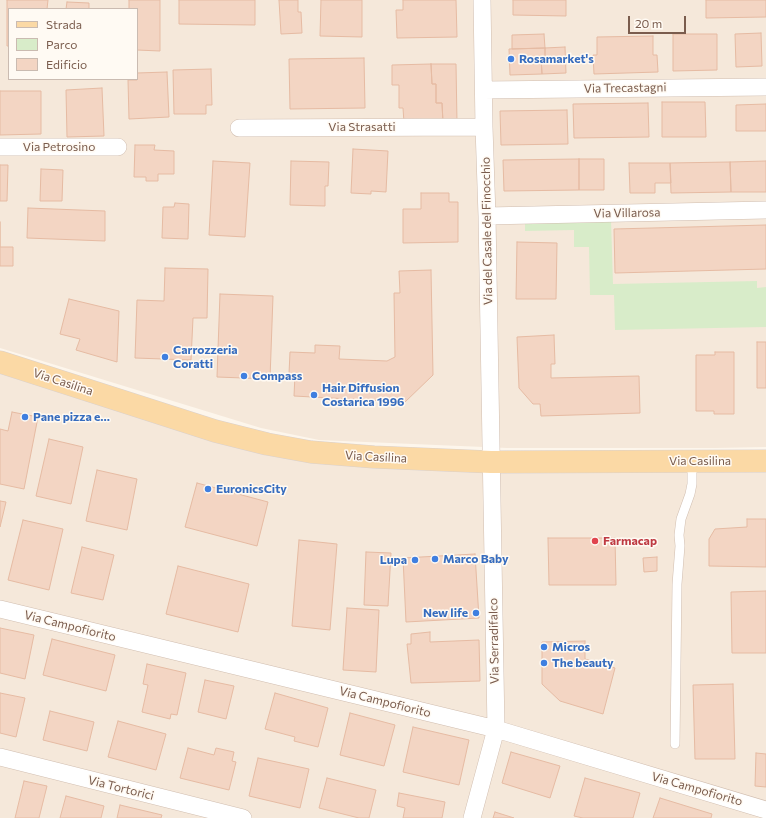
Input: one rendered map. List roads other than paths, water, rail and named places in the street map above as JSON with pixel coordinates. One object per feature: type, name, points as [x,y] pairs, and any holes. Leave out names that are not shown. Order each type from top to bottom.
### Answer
[{"type":"main road","name":"Via Casilina","points":[[0,362],[205,428],[267,444],[311,452],[367,457],[491,462],[766,461]]},
{"type":"street","name":"Via del Casale del Finocchio","points":[[482,0],[491,462]]},
{"type":"street","name":"Via Trecastagni","points":[[484,90],[766,87]]},
{"type":"street","name":"Via Strasatti","points":[[239,128],[484,127]]},
{"type":"street","name":"Via Petrosino","points":[[0,147],[118,147]]},
{"type":"street","name":"Via Villarosa","points":[[487,216],[766,210]]},
{"type":"street","name":"Via Serradifalco","points":[[472,818],[496,729],[491,462]]},
{"type":"street","name":"Via Campofiorito","points":[[0,608],[496,729],[766,810]]},
{"type":"street","name":"Via Tortorici","points":[[0,757],[243,818]]},
{"type":"lane","points":[[675,744],[677,584],[680,546],[679,535],[681,519],[692,484],[692,462]]},
{"type":"place","name":"Rosamarket's","points":[[511,59]]},
{"type":"place","name":"Carrozzeria Coratti","points":[[165,357]]},
{"type":"place","name":"Compass","points":[[244,376]]},
{"type":"place","name":"Hair Diffusion Costarica 1996","points":[[314,395]]},
{"type":"place","name":"Pane pizza e...","points":[[25,417]]},
{"type":"place","name":"EuronicsCity","points":[[208,489]]},
{"type":"place","name":"Farmacap","points":[[595,541]]},
{"type":"place","name":"Marco Baby","points":[[435,559]]},
{"type":"place","name":"Lupa","points":[[415,560]]},
{"type":"place","name":"New life","points":[[476,613]]},
{"type":"place","name":"Micros","points":[[544,647]]},
{"type":"place","name":"The beauty","points":[[544,663]]}]
